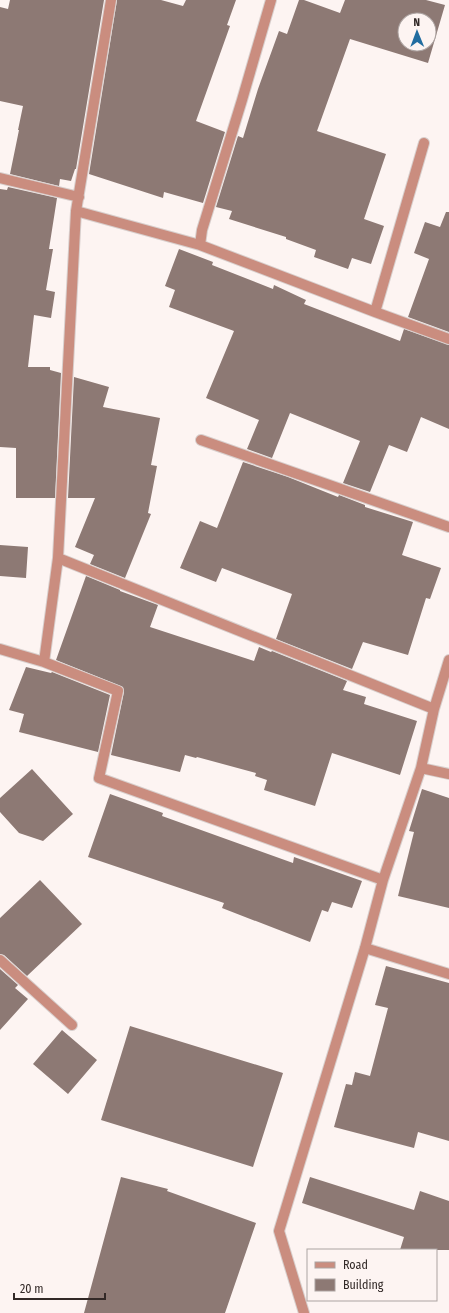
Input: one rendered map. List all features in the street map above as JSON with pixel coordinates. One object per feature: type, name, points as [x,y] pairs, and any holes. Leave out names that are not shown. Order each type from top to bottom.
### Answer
[{"type":"street","points":[[44,662],[58,558],[76,212],[111,0]]},
{"type":"street","points":[[200,245],[202,230],[271,0]]},
{"type":"street","points":[[375,312],[424,143]]},
{"type":"street","points":[[0,178],[79,197]]},
{"type":"street","points":[[76,212],[200,245],[449,339]]},
{"type":"street","points":[[201,440],[449,527]]},
{"type":"street","points":[[58,558],[434,709]]},
{"type":"street","points":[[0,649],[44,662],[118,691],[99,778],[383,880]]},
{"type":"street","points":[[304,1313],[280,1231],[365,948],[383,880],[421,768],[434,709],[449,660]]},
{"type":"street","points":[[421,768],[449,774]]},
{"type":"street","points":[[365,948],[449,974]]},
{"type":"street","points":[[0,960],[72,1025]]},
{"type":"building","points":[[10,0],[104,0],[76,169],[71,181],[60,179],[59,186],[10,174],[23,106],[0,101],[0,7],[8,9]]},
{"type":"building","points":[[117,0],[161,0],[183,6],[186,0],[236,0],[227,25],[230,26],[196,121],[225,132],[203,203],[164,192],[163,198],[89,174]]},
{"type":"building","points":[[299,0],[304,0],[340,13],[345,0],[426,0],[445,5],[437,32],[437,12],[397,12],[397,52],[431,52],[428,63],[350,39],[317,131],[386,154],[364,219],[384,226],[371,264],[352,258],[348,269],[314,257],[316,250],[286,239],[286,237],[229,219],[232,211],[216,207],[238,136],[243,138],[258,89],[279,31],[287,34]]},
{"type":"building","points":[[8,187],[57,198],[49,249],[53,249],[46,290],[55,292],[51,318],[34,315],[28,367],[50,367],[50,370],[61,373],[55,498],[16,498],[16,448],[0,447],[0,189],[7,190]]},
{"type":"building","points":[[446,212],[449,212],[449,332],[408,317],[429,259],[414,253],[425,222],[440,227]]},
{"type":"building","points":[[179,249],[213,262],[212,265],[273,289],[274,285],[306,300],[304,304],[400,341],[404,329],[449,345],[449,429],[421,417],[407,452],[389,445],[370,492],[343,483],[360,441],[290,413],[272,458],[247,449],[259,420],[206,398],[234,331],[169,307],[175,290],[165,286]]},
{"type":"building","points":[[74,377],[109,387],[103,407],[160,418],[151,465],[157,466],[148,513],[151,514],[125,578],[90,564],[94,555],[75,547],[95,498],[68,498]]},
{"type":"building","points":[[243,462],[288,477],[338,497],[339,495],[365,505],[365,507],[413,522],[402,555],[441,568],[430,599],[426,598],[408,655],[363,642],[352,669],[276,639],[292,594],[222,568],[216,582],[180,568],[200,521],[217,528]]},
{"type":"building","points":[[0,545],[28,547],[26,578],[0,576]]},
{"type":"building","points":[[86,576],[120,591],[158,605],[150,627],[254,661],[259,647],[271,652],[272,651],[347,681],[343,690],[366,697],[364,704],[417,721],[400,775],[332,753],[315,806],[264,790],[267,780],[255,776],[256,773],[197,757],[185,755],[180,772],[111,755],[124,692],[123,687],[56,660]]},
{"type":"building","points":[[26,667],[52,672],[110,695],[98,752],[19,732],[24,714],[9,710]]},
{"type":"building","points":[[32,769],[73,814],[43,841],[19,833],[0,812],[0,798]]},
{"type":"building","points":[[422,789],[449,798],[449,908],[398,896],[414,832],[409,831]]},
{"type":"building","points":[[110,794],[163,813],[162,816],[293,863],[294,857],[362,881],[352,908],[332,902],[328,912],[322,910],[310,942],[222,908],[224,903],[88,857]]},
{"type":"building","points":[[40,880],[82,924],[27,976],[4,955],[0,954],[0,918]]},
{"type":"building","points":[[386,966],[449,983],[449,1141],[418,1132],[414,1148],[334,1127],[346,1084],[352,1085],[355,1072],[370,1076],[388,1008],[375,1005]]},
{"type":"building","points":[[0,969],[18,985],[15,988],[28,999],[0,1030]]},
{"type":"building","points":[[130,1026],[283,1073],[253,1167],[101,1120]]},
{"type":"building","points":[[62,1030],[97,1060],[68,1094],[33,1064]]},
{"type":"building","points":[[121,1177],[168,1189],[167,1191],[256,1223],[225,1313],[84,1313]]},
{"type":"building","points":[[310,1177],[414,1210],[420,1191],[449,1201],[449,1250],[400,1249],[404,1237],[302,1203]]}]
